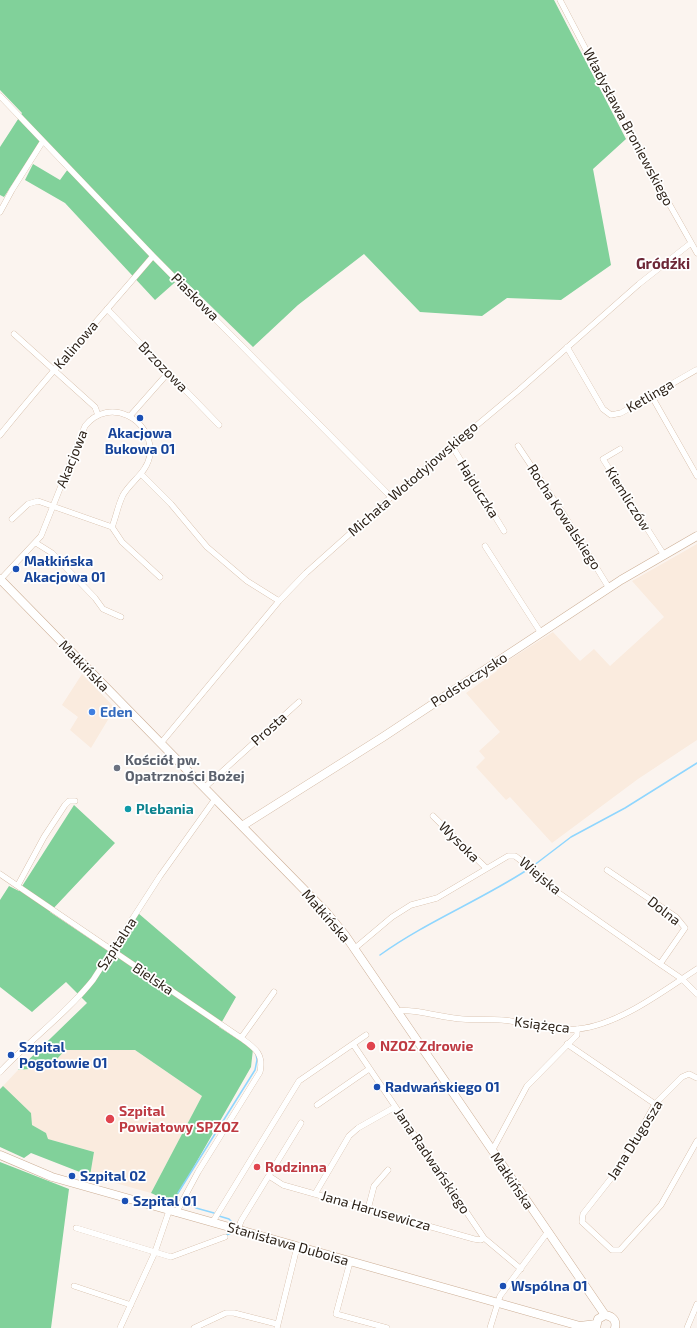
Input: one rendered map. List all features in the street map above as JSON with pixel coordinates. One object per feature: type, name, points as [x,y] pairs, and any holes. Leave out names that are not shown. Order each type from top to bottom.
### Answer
[{"type":"street","name":"Władysława Broniewskiego","points":[[560,0],[637,147],[697,253]]},
{"type":"street","name":"Piaskowa","points":[[0,96],[153,256],[391,496]]},
{"type":"street","points":[[0,212],[43,141]]},
{"type":"street","name":"Michała Wołodyjowskiego","points":[[161,743],[279,601],[306,573],[391,496],[567,348],[639,284],[691,243]]},
{"type":"street","name":"Kalinowa","points":[[0,436],[54,370],[153,256]]},
{"type":"street","name":"Brzozowa","points":[[107,309],[218,425]]},
{"type":"street","points":[[14,334],[95,407],[98,415]]},
{"type":"street","name":"Ketlinga","points":[[567,348],[607,413],[616,415],[696,370]]},
{"type":"street","points":[[112,527],[123,495],[141,474],[149,458],[149,441],[142,426],[130,416],[168,373]]},
{"type":"street","points":[[651,396],[697,476]]},
{"type":"street","name":"Akacjowa","points":[[0,580],[36,543],[42,534],[83,429],[88,422],[98,415],[114,412],[130,416]]},
{"type":"street","name":"Hajduczka","points":[[452,446],[504,531]]},
{"type":"street","name":"Rocha Kowalskiego","points":[[518,446],[566,518],[609,588]]},
{"type":"street","name":"Kiemliczów","points":[[620,449],[603,459],[664,555]]},
{"type":"street","points":[[141,474],[171,504],[207,547],[247,581],[279,601]]},
{"type":"street","points":[[12,519],[26,505],[33,502],[53,506],[112,527],[122,542],[160,577]]},
{"type":"street","name":"Podstoczysko","points":[[242,826],[609,588],[697,536]]},
{"type":"street","points":[[36,543],[52,553],[95,598],[102,609],[121,617]]},
{"type":"street","points":[[485,546],[541,633]]},
{"type":"street","name":"Małkińska","points":[[0,580],[327,913],[354,949],[594,1300],[599,1321],[613,1318],[615,1321],[615,1328]]},
{"type":"street","name":"Prosta","points":[[204,788],[299,702]]},
{"type":"street","name":"Szpitalna","points":[[0,1072],[21,1050],[80,995],[99,973],[160,876],[215,799]]},
{"type":"street","points":[[18,885],[44,837],[65,805],[69,801],[75,801]]},
{"type":"street","name":"Wysoka","points":[[433,816],[486,868]]},
{"type":"street","name":"Wiejska","points":[[354,949],[392,917],[411,905],[437,898],[508,856],[515,856],[527,865],[543,882],[682,979],[697,994]]},
{"type":"street","name":"Dolna","points":[[607,870],[676,917],[685,928],[660,964]]},
{"type":"street","name":"Bielska","points":[[0,874],[257,1050],[261,1060],[260,1072],[173,1212]]},
{"type":"street","name":"Książęca","points":[[396,1011],[405,1009],[453,1019],[502,1020],[577,1029],[591,1026],[626,1013],[645,1003],[697,969]]},
{"type":"street","points":[[241,1038],[274,992]]},
{"type":"street","points":[[492,1151],[527,1086],[577,1035],[577,1029]]},
{"type":"street","points":[[212,1223],[299,1081],[366,1035]]},
{"type":"street","name":"Jana Radwańskiego","points":[[353,1044],[484,1238],[521,1268]]},
{"type":"street","points":[[567,1044],[655,1104]]},
{"type":"street","points":[[317,1105],[369,1069]]},
{"type":"street","name":"Jana Długosza","points":[[697,1078],[689,1074],[682,1077],[655,1104],[620,1167],[581,1217],[585,1225],[612,1250],[620,1250],[661,1205],[697,1140]]},
{"type":"street","points":[[315,1194],[348,1136],[358,1128],[395,1107]]},
{"type":"street","points":[[238,1230],[301,1123]]},
{"type":"street","name":"Stanisława Duboisa","points":[[0,1155],[52,1177],[582,1327],[599,1321]]},
{"type":"street","points":[[368,1209],[374,1186],[388,1170]]},
{"type":"street","name":"Jana Harusewicza","points":[[269,1176],[283,1185],[474,1239],[481,1240],[484,1238]]},
{"type":"street","points":[[120,1328],[173,1212]]},
{"type":"street","points":[[76,1228],[171,1257],[225,1237]]},
{"type":"street","points":[[490,1328],[500,1296],[547,1233]]},
{"type":"street","points":[[194,1328],[226,1313],[234,1313],[277,1326],[297,1247]]},
{"type":"street","points":[[350,1262],[336,1314],[387,1328]]},
{"type":"street","points":[[74,1286],[131,1305]]},
{"type":"street","points":[[687,1328],[697,1304]]},
{"type":"shaded area","points":[[697,544],[697,740],[638,779],[552,843],[510,797],[506,800],[476,767],[485,758],[479,751],[500,732],[466,693],[497,671],[498,667],[553,632],[580,661],[594,649],[610,666],[664,617],[632,581]]},
{"type":"shaded area","name":"Eden","points":[[82,674],[115,708],[91,748],[70,730],[78,717],[62,705]]},
{"type":"shaded area","name":"Szpital Powiatowy SPZOZ","points":[[65,1050],[135,1050],[202,1096],[151,1193],[90,1176],[94,1152],[48,1139],[46,1133],[32,1125],[3,1086],[18,1070],[50,1067]]},
{"type":"green space","points":[[0,0],[554,0],[626,139],[593,169],[611,265],[561,300],[507,298],[482,316],[420,312],[364,254],[298,305],[253,347],[181,277],[155,300],[65,203],[25,180],[33,164],[60,180],[68,169],[41,140],[4,197],[0,195],[0,147],[22,113],[0,90]]},
{"type":"green space","points":[[74,805],[115,843],[50,912],[114,955],[138,913],[236,997],[219,1027],[253,1049],[251,1067],[173,1203],[151,1193],[202,1096],[135,1050],[65,1050],[50,1067],[18,1070],[87,1003],[66,982],[32,1012],[0,987],[0,900],[9,886],[19,891]]},
{"type":"green space","points":[[3,1086],[31,1113],[32,1125],[46,1133],[48,1139],[94,1152],[90,1176],[31,1153],[24,1158],[0,1147],[0,1089]]},
{"type":"green space","points":[[0,1162],[69,1189],[51,1328],[0,1328]]},
{"type":"waterway","points":[[533,866],[571,837],[625,808],[697,763]]},
{"type":"waterway","points":[[380,955],[416,932],[527,870]]},
{"type":"waterway","points":[[178,1193],[255,1070],[257,1060],[256,1054]]},
{"type":"waterway","points":[[187,1202],[196,1208],[214,1213]]},
{"type":"waterway","points":[[219,1216],[229,1219],[233,1223]]},
{"type":"waterway","points":[[225,1235],[230,1234]]},
{"type":"place","name":"Akacjowa Bukowa 01","points":[[140,418]]},
{"type":"place","name":"Małkińska Akacjowa 01","points":[[16,569]]},
{"type":"place","name":"Eden","points":[[92,712]]},
{"type":"place","name":"Kościół pw. Opatrzności Bożej","points":[[117,768]]},
{"type":"place","name":"Plebania","points":[[128,809]]},
{"type":"place","name":"NZOZ Zdrowie","points":[[371,1046]]},
{"type":"place","name":"Szpital Pogotowie 01","points":[[11,1055]]},
{"type":"place","name":"Radwańskiego 01","points":[[377,1087]]},
{"type":"place","name":"Szpital Powiatowy SPZOZ","points":[[110,1119]]},
{"type":"place","name":"Rodzinna","points":[[257,1167]]},
{"type":"place","name":"Szpital 02","points":[[72,1176]]},
{"type":"place","name":"Szpital 01","points":[[125,1201]]},
{"type":"place","name":"Wspólna 01","points":[[503,1286]]},
{"type":"district","name":"Gródźki","points":[[663,264]]}]
